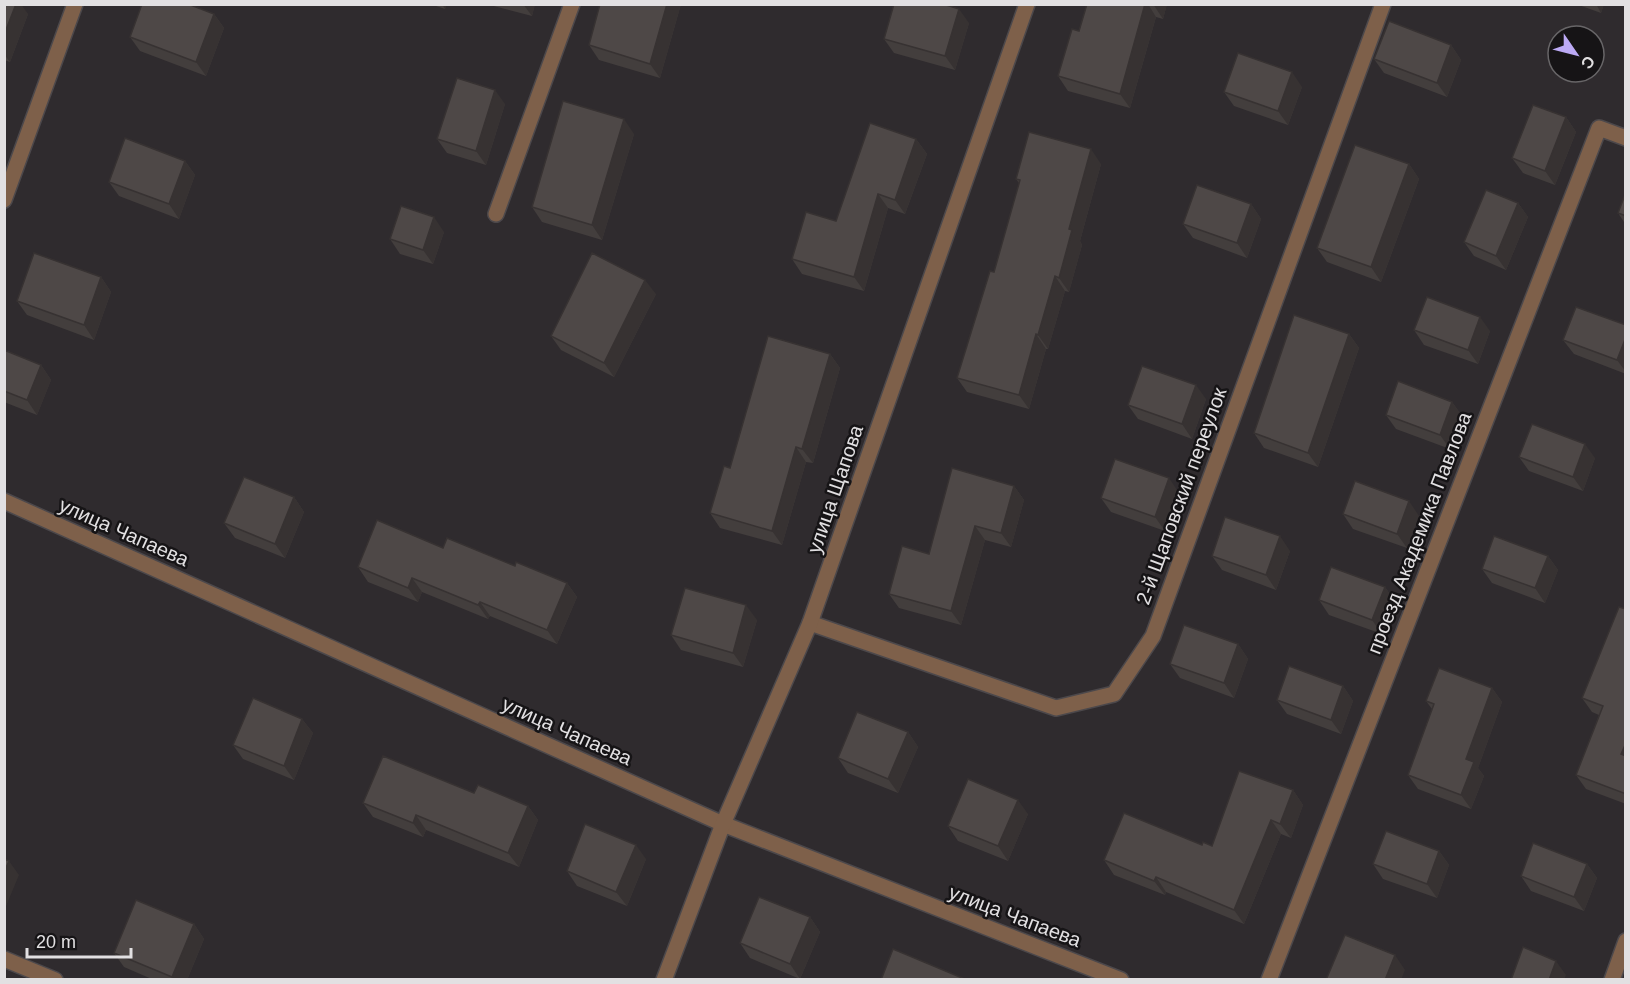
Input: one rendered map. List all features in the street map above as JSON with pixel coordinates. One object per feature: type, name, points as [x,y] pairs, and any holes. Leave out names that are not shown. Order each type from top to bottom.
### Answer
[{"type":"street","points":[[4,200],[75,4]]},
{"type":"street","points":[[496,214],[572,4]]},
{"type":"street","name":"улица Щапова","points":[[664,980],[723,824],[810,623],[1027,4]]},
{"type":"street","name":"2-й Щаповский переулок","points":[[810,623],[1056,708],[1114,694],[1153,636],[1383,4]]},
{"type":"street","name":"проезд Академика Павлова","points":[[1269,980],[1599,128],[1626,138]]},
{"type":"street","name":"улица Чапаева","points":[[4,501],[723,824],[1121,980]]},
{"type":"street","points":[[1612,980],[1626,941]]},
{"type":"street","points":[[4,959],[55,980]]},
{"type":"building","points":[[4,4],[16,4],[4,35]]},
{"type":"building","points":[[142,4],[188,4],[214,14],[196,62],[130,37]]},
{"type":"building","points":[[600,4],[667,4],[650,64],[589,45]]},
{"type":"building","points":[[894,4],[943,4],[959,9],[945,56],[884,39]]},
{"type":"building","points":[[1087,4],[1145,4],[1120,94],[1058,76],[1072,29],[1079,31]]},
{"type":"building","points":[[1389,21],[1451,45],[1437,83],[1374,59]]},
{"type":"building","points":[[1238,53],[1292,72],[1278,111],[1224,92]]},
{"type":"building","points":[[457,78],[495,90],[476,151],[437,139]]},
{"type":"building","points":[[563,101],[624,119],[592,225],[532,207]]},
{"type":"building","points":[[1533,105],[1566,117],[1545,171],[1512,158]]},
{"type":"building","points":[[870,123],[916,139],[895,200],[878,194],[854,277],[792,259],[806,212],[836,221]]},
{"type":"building","points":[[1029,132],[1091,149],[1069,229],[1072,230],[1059,278],[1055,276],[1019,395],[957,378],[990,271],[994,272],[1020,180],[1016,179]]},
{"type":"building","points":[[125,138],[185,161],[169,204],[109,182]]},
{"type":"building","points":[[1355,145],[1409,164],[1371,267],[1317,248]]},
{"type":"building","points":[[1197,185],[1251,204],[1237,243],[1183,224]]},
{"type":"building","points":[[1486,190],[1518,203],[1496,256],[1464,242]]},
{"type":"building","points":[[1626,192],[1626,216],[1618,213]]},
{"type":"building","points":[[401,206],[434,217],[423,250],[390,239]]},
{"type":"building","points":[[34,253],[101,277],[84,325],[17,301]]},
{"type":"building","points":[[592,253],[645,280],[604,363],[551,336]]},
{"type":"building","points":[[1427,297],[1480,317],[1468,350],[1414,330]]},
{"type":"building","points":[[1576,307],[1626,325],[1626,337],[1617,360],[1563,340]]},
{"type":"building","points":[[1294,315],[1349,334],[1308,453],[1254,433]]},
{"type":"building","points":[[768,336],[830,354],[802,449],[796,447],[772,531],[710,513],[724,466],[730,468]]},
{"type":"building","points":[[4,350],[41,365],[27,400],[4,391]]},
{"type":"building","points":[[1142,366],[1196,385],[1182,424],[1128,405]]},
{"type":"building","points":[[1398,381],[1452,402],[1440,435],[1386,415]]},
{"type":"building","points":[[1532,424],[1585,444],[1573,477],[1519,457]]},
{"type":"building","points":[[1115,459],[1169,478],[1155,517],[1101,498]]},
{"type":"building","points":[[952,468],[1014,486],[1001,533],[975,526],[951,611],[889,594],[902,546],[929,554]]},
{"type":"building","points":[[244,477],[294,497],[275,544],[224,523]]},
{"type":"building","points":[[1355,481],[1409,501],[1397,534],[1343,514]]},
{"type":"building","points":[[1225,517],[1280,536],[1266,575],[1212,556]]},
{"type":"building","points":[[377,520],[443,548],[447,538],[515,566],[516,562],[567,583],[547,630],[480,602],[478,605],[412,578],[408,588],[358,567]]},
{"type":"building","points":[[1494,536],[1548,556],[1535,588],[1482,569]]},
{"type":"building","points":[[1331,567],[1385,587],[1372,620],[1319,600]]},
{"type":"building","points":[[685,588],[746,605],[733,653],[671,635]]},
{"type":"building","points":[[1619,607],[1626,609],[1626,743],[1621,754],[1626,756],[1626,794],[1576,775],[1603,706],[1582,698]]},
{"type":"building","points":[[1184,625],[1238,644],[1224,683],[1170,664]]},
{"type":"building","points":[[1289,666],[1343,686],[1331,720],[1277,700]]},
{"type":"building","points":[[1439,668],[1492,688],[1466,759],[1474,762],[1461,795],[1408,775],[1434,704],[1426,701]]},
{"type":"building","points":[[253,698],[302,719],[284,766],[233,745]]},
{"type":"building","points":[[857,712],[908,732],[888,779],[838,758]]},
{"type":"building","points":[[383,756],[474,793],[478,785],[528,806],[508,853],[416,815],[413,823],[363,803]]},
{"type":"building","points":[[1239,771],[1293,790],[1280,824],[1271,820],[1234,910],[1156,877],[1154,881],[1104,860],[1124,813],[1202,845],[1203,842],[1212,846]]},
{"type":"building","points":[[968,779],[1018,800],[998,846],[948,826]]},
{"type":"building","points":[[585,824],[636,845],[616,892],[567,871]]},
{"type":"building","points":[[1386,831],[1439,851],[1427,884],[1373,864]]},
{"type":"building","points":[[1533,843],[1587,864],[1574,897],[1521,876]]},
{"type":"building","points":[[4,859],[9,861],[4,872]]},
{"type":"building","points":[[759,897],[810,917],[790,964],[740,943]]},
{"type":"building","points":[[136,900],[194,924],[172,977],[114,953]]},
{"type":"building","points":[[1345,935],[1395,955],[1385,980],[1326,980]]},
{"type":"building","points":[[1523,947],[1556,961],[1549,980],[1511,980]]},
{"type":"building","points":[[893,949],[967,980],[881,980]]}]
